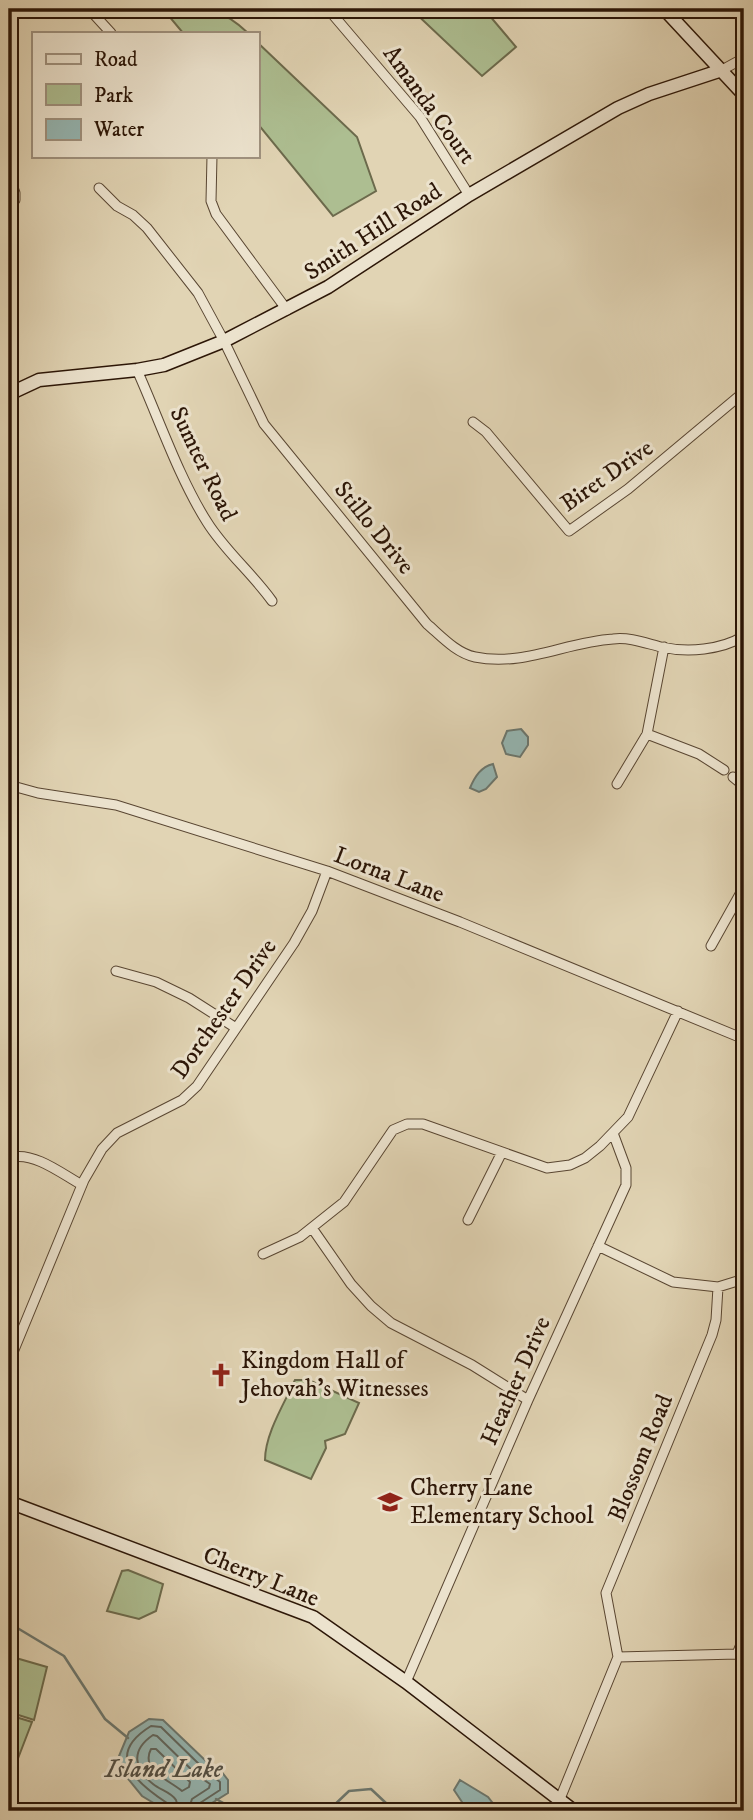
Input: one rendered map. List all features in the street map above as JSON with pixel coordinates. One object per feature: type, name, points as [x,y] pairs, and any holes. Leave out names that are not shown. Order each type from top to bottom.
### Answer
[{"type":"street","points":[[89,9],[110,32]]},
{"type":"street","name":"Amanda Court","points":[[328,9],[420,117],[470,195]]},
{"type":"street","points":[[664,9],[744,95]]},
{"type":"street","name":"Smith Hill Road","points":[[9,394],[19,387],[42,380],[137,370],[192,355],[225,341],[328,287],[470,195],[618,108],[649,94],[722,70],[744,58]]},
{"type":"street","points":[[212,158],[211,201],[216,215],[287,310]]},
{"type":"street","points":[[9,177],[15,201]]},
{"type":"street","name":"Stillo Drive","points":[[99,188],[117,206],[147,228],[198,293],[225,341],[264,424],[427,624],[450,645],[473,657],[508,660],[614,639],[633,639],[664,648],[713,648],[744,636]]},
{"type":"street","name":"Sumter Road","points":[[137,370],[192,495],[207,522],[272,601]]},
{"type":"street","name":"Biret Drive","points":[[473,422],[486,432],[569,531],[628,489],[744,392]]},
{"type":"street","points":[[617,784],[647,734],[664,648]]},
{"type":"street","points":[[647,734],[699,754],[724,769]]},
{"type":"street","points":[[733,777],[744,786]]},
{"type":"street","name":"Lorna Lane","points":[[9,785],[38,793],[116,805],[327,871],[744,1039]]},
{"type":"street","name":"Dorchester Drive","points":[[9,1362],[14,1337],[82,1185],[102,1149],[117,1133],[182,1100],[197,1086],[294,943],[312,911],[327,871]]},
{"type":"street","points":[[711,946],[744,887]]},
{"type":"street","points":[[116,971],[167,987],[236,1028]]},
{"type":"street","points":[[263,1254],[300,1237],[344,1202],[393,1130],[407,1124],[424,1124],[547,1168],[570,1165],[584,1158],[628,1117],[678,1011]]},
{"type":"street","name":"Heather Drive","points":[[406,1682],[527,1400],[626,1185],[626,1168],[613,1133]]},
{"type":"street","points":[[468,1220],[502,1152]]},
{"type":"street","points":[[13,1157],[22,1155],[32,1158],[82,1185]]},
{"type":"street","points":[[312,1228],[351,1284],[371,1306],[391,1322],[472,1365],[527,1400]]},
{"type":"street","points":[[598,1246],[673,1282],[718,1287],[744,1279]]},
{"type":"street","name":"Blossom Road","points":[[618,1657],[607,1593],[712,1335],[716,1320],[718,1287]]},
{"type":"street","name":"Cherry Lane","points":[[9,1502],[313,1618],[406,1682],[557,1805],[574,1811]]},
{"type":"street","points":[[557,1805],[618,1657],[741,1655],[744,1637]]},
{"type":"green space","points":[[163,9],[209,10],[227,17],[247,32],[182,32]]},
{"type":"green space","points":[[411,9],[484,9],[516,47],[482,76]]},
{"type":"green space","points":[[259,44],[357,137],[376,191],[333,216],[259,125]]},
{"type":"green space","points":[[295,1380],[309,1380],[359,1403],[345,1434],[325,1441],[326,1448],[311,1479],[265,1460],[268,1440]]},
{"type":"green space","points":[[128,1570],[163,1584],[156,1611],[139,1619],[107,1611],[122,1571]]},
{"type":"green space","points":[[9,1656],[47,1667],[34,1720],[9,1712]]},
{"type":"green space","points":[[9,1715],[32,1722],[9,1777]]},
{"type":"water","points":[[521,729],[528,737],[528,745],[520,757],[506,754],[502,743],[507,731]]},
{"type":"water","points":[[493,764],[497,777],[486,789],[479,792],[470,788],[479,773]]},
{"type":"water","name":"Island Lake","points":[[149,1719],[163,1720],[208,1763],[221,1771],[228,1780],[228,1793],[199,1811],[167,1811],[142,1796],[125,1775],[119,1756],[129,1732]]},
{"type":"water","points":[[460,1780],[488,1797],[499,1811],[468,1811],[454,1790]]},
{"type":"waterway","points":[[9,1623],[64,1656],[105,1719],[128,1738]]},
{"type":"waterway","points":[[328,1811],[349,1791],[371,1789],[387,1804],[389,1811]]},
{"type":"waterway","points":[[216,1799],[238,1811]]},
{"type":"place","name":"Kingdom Hall of Jehovah’s Witnesses","points":[[221,1375]]},
{"type":"place","name":"Cherry Lane Elementary School","points":[[390,1502]]}]
